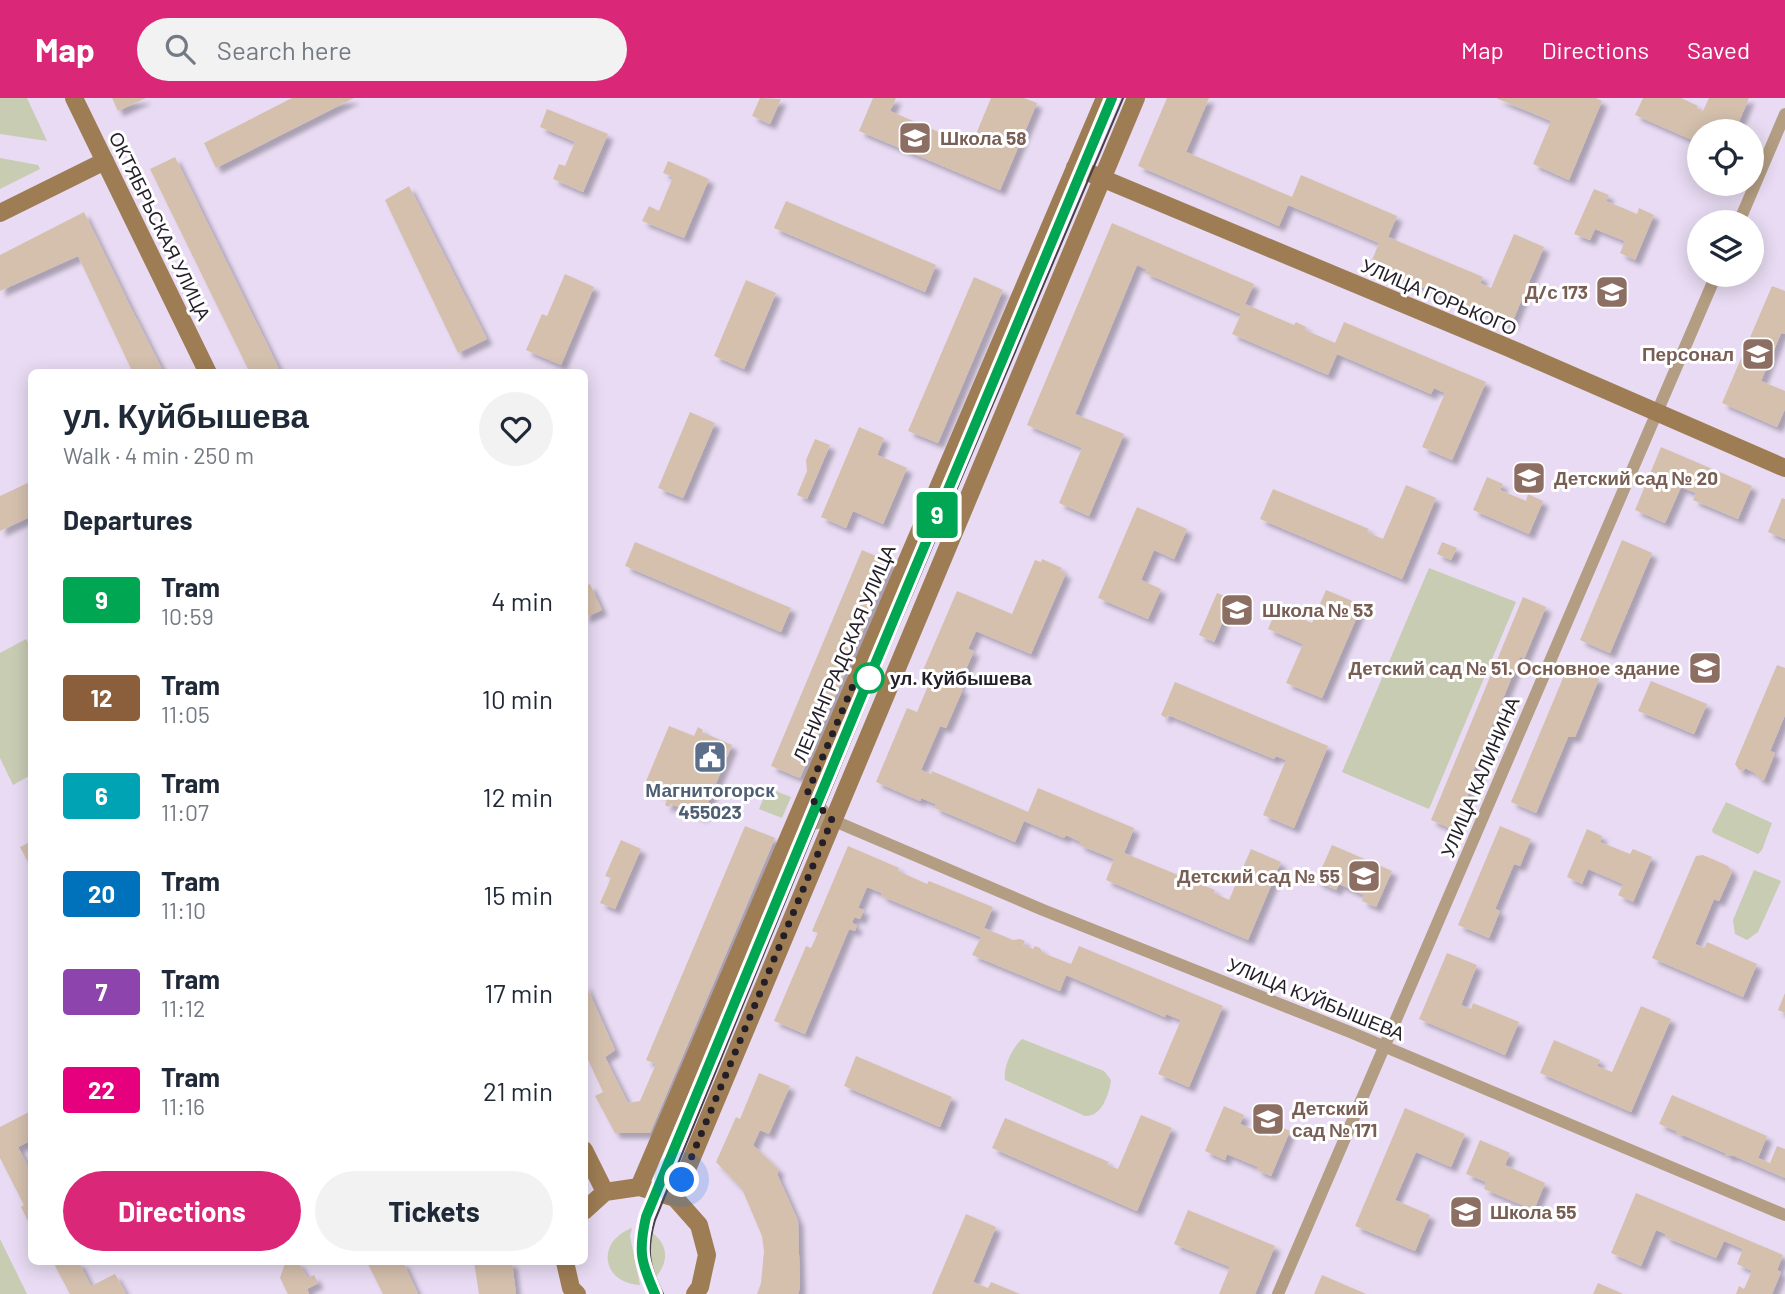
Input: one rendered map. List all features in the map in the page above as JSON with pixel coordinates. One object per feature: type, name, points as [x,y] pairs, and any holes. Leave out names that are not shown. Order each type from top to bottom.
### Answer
[{"type":"main road","name":"ОКТЯБРЬСКАЯ УЛИЦА","points":[[74,98],[206,369]]},
{"type":"main road","name":"ЛЕНИНГРАДСКАЯ УЛИЦА","points":[[639,1187],[1105,98]]},
{"type":"main road","points":[[674,1198],[1136,98]]},
{"type":"main road","points":[[0,213],[105,161]]},
{"type":"main road","name":"УЛИЦА ГОРЬКОГО","points":[[1075,167],[1509,348],[1785,468]]},
{"type":"main road","points":[[588,1158],[605,1192]]},
{"type":"main road","points":[[588,1207],[605,1192],[639,1187],[674,1198],[699,1224],[707,1255],[700,1287],[695,1294]]},
{"type":"main road","points":[[566,1265],[571,1288],[577,1294]]},
{"type":"street","points":[[1744,210],[1785,114]]},
{"type":"street","name":"УЛИЦА КАЛИНИНА","points":[[1278,1294],[1711,287]]},
{"type":"street","name":"УЛИЦА КУЙБЫШЕВА","points":[[807,794],[832,820],[1043,910],[1384,1047],[1785,1215]]},
{"type":"street","points":[[792,828],[832,820]]},
{"type":"green space","points":[[0,98],[27,98],[47,141],[0,134]]},
{"type":"green space","points":[[0,158],[38,165],[40,169],[0,189]]},
{"type":"green space","points":[[1429,568],[1516,602],[1429,809],[1342,772]]},
{"type":"green space","points":[[26,639],[28,643],[28,777],[13,785],[0,758],[0,653]]},
{"type":"green space","points":[[768,788],[791,797],[782,818],[759,809]]},
{"type":"green space","points":[[1726,802],[1772,823],[1758,854],[1713,833]]},
{"type":"green space","points":[[1754,870],[1781,881],[1758,932],[1747,940],[1735,934],[1733,920]]},
{"type":"green space","points":[[1022,1039],[1104,1071],[1111,1080],[1100,1109],[1085,1116],[1005,1080],[1009,1058]]},
{"type":"green space","points":[[632,1228],[630,1236],[640,1285],[627,1283],[617,1277],[608,1261],[608,1251],[613,1242],[620,1234]]},
{"type":"green space","points":[[644,1228],[659,1239],[665,1252],[663,1266],[652,1281],[642,1248]]},
{"type":"green space","points":[[0,1239],[27,1294],[0,1294]]},
{"type":"building","points":[[112,98],[146,98],[118,111]]},
{"type":"building","points":[[292,98],[354,98],[216,168],[204,143]]},
{"type":"building","points":[[760,98],[781,99],[770,124],[752,116]]},
{"type":"building","name":"Школа 58","points":[[873,98],[896,98],[890,111],[971,146],[991,98],[1024,98],[1037,103],[1000,190],[859,131]]},
{"type":"building","points":[[1167,98],[1209,98],[1186,152],[1292,197],[1301,175],[1397,216],[1388,237],[1483,277],[1480,283],[1491,288],[1514,234],[1544,247],[1511,325],[1370,265],[1379,243],[1337,225],[1288,205],[1279,226],[1138,166]]},
{"type":"building","points":[[1496,98],[1596,98],[1602,101],[1569,180],[1533,164],[1551,121]]},
{"type":"building","points":[[1643,98],[1681,98],[1703,111],[1709,98],[1749,98],[1740,119],[1687,119],[1687,138],[1635,115]]},
{"type":"building","points":[[547,109],[608,134],[583,192],[553,179],[559,164],[565,166],[575,142],[540,127]]},
{"type":"building","points":[[175,157],[279,369],[248,369],[150,169]]},
{"type":"building","points":[[668,161],[709,179],[684,238],[642,221],[649,206],[659,211],[673,177],[663,173]]},
{"type":"building","points":[[409,186],[487,339],[458,353],[385,200]]},
{"type":"building","name":"Д/с 173","points":[[1594,189],[1609,195],[1606,201],[1637,214],[1639,208],[1654,215],[1635,260],[1620,253],[1625,241],[1595,229],[1590,240],[1574,234]]},
{"type":"building","points":[[786,201],[936,265],[925,292],[774,228]]},
{"type":"building","points":[[84,212],[162,369],[131,369],[78,256],[0,291],[0,255]]},
{"type":"building","points":[[1112,223],[1254,284],[1245,304],[1294,325],[1296,322],[1306,327],[1305,330],[1335,343],[1344,322],[1486,382],[1452,460],[1422,447],[1445,393],[1434,388],[1431,394],[1337,354],[1328,375],[1232,334],[1241,314],[1145,273],[1147,270],[1137,265],[1075,414],[1124,434],[1089,516],[1059,503],[1082,448],[1027,425]]},
{"type":"building","points":[[565,274],[594,287],[561,365],[526,350],[542,314],[547,316]]},
{"type":"building","points":[[974,277],[1003,290],[938,443],[908,431]]},
{"type":"building","points":[[746,280],[776,293],[744,369],[714,356]]},
{"type":"building","points":[[1772,286],[1785,291],[1785,334],[1781,333],[1761,381],[1785,391],[1785,409],[1777,427],[1722,403]]},
{"type":"building","points":[[690,412],[715,423],[683,498],[658,488]]},
{"type":"building","points":[[859,427],[884,438],[877,455],[907,468],[883,524],[853,511],[846,528],[821,517]]},
{"type":"building","points":[[815,439],[830,445],[807,499],[797,495],[807,471],[806,460]]},
{"type":"building","points":[[1661,447],[1752,486],[1738,519],[1693,500],[1696,493],[1681,487],[1665,523],[1635,510]]},
{"type":"building","points":[[1487,477],[1503,484],[1500,490],[1526,501],[1528,494],[1543,501],[1529,534],[1473,510]]},
{"type":"building","points":[[28,483],[28,518],[0,531],[0,496]]},
{"type":"building","points":[[1406,485],[1436,498],[1402,579],[1260,519],[1273,489],[1369,529],[1367,532],[1383,539]]},
{"type":"building","points":[[1782,498],[1785,499],[1785,539],[1768,532]]},
{"type":"building","points":[[1137,507],[1187,529],[1174,559],[1154,550],[1141,580],[1161,589],[1148,619],[1098,598]]},
{"type":"building","points":[[1622,540],[1652,553],[1610,653],[1580,640]]},
{"type":"building","points":[[635,542],[791,608],[781,632],[625,566]]},
{"type":"building","points":[[1442,542],[1457,548],[1451,560],[1437,554]]},
{"type":"building","points":[[862,550],[892,563],[800,778],[771,766]]},
{"type":"building","points":[[1042,559],[1062,568],[1060,571],[1066,573],[1031,654],[976,631],[968,649],[974,651],[958,687],[963,689],[946,728],[940,726],[921,770],[931,774],[932,771],[1028,812],[1038,788],[1134,828],[1124,853],[1215,890],[1214,893],[1229,900],[1251,849],[1281,862],[1248,940],[1106,880],[1114,859],[1079,845],[1081,842],[1066,835],[1064,838],[1024,821],[1015,842],[935,808],[936,804],[921,798],[920,801],[876,782],[907,708],[917,712],[931,679],[921,675],[957,591],[1012,614],[1035,560],[1041,562]]},
{"type":"building","points":[[590,584],[602,610],[588,616]]},
{"type":"building","points":[[1326,590],[1362,605],[1322,698],[1286,683],[1303,644],[1268,629],[1277,608],[1312,623]]},
{"type":"building","points":[[1217,593],[1232,599],[1214,642],[1199,635]]},
{"type":"building","points":[[1523,597],[1546,607],[1524,659],[1520,657],[1468,784],[1472,785],[1454,830],[1431,820]]},
{"type":"building","points":[[1777,665],[1785,668],[1785,715],[1770,751],[1775,753],[1764,780],[1745,768],[1743,771],[1739,770],[1735,764]]},
{"type":"building","points":[[1568,666],[1599,679],[1575,737],[1568,737],[1536,813],[1511,802]]},
{"type":"building","points":[[1651,681],[1707,704],[1694,734],[1638,711]]},
{"type":"building","points":[[1175,682],[1328,746],[1294,828],[1263,815],[1286,760],[1276,756],[1274,759],[1168,715],[1166,718],[1161,715]]},
{"type":"building","points":[[669,726],[694,736],[698,727],[702,732],[732,745],[702,817],[671,804],[669,807],[665,805],[668,796],[644,786]]},
{"type":"building","points":[[745,826],[775,838],[650,1133],[615,1133],[595,1096],[603,1092],[588,1060],[588,990],[615,1050],[605,1057],[628,1103],[640,1101],[656,1064],[646,1060]]},
{"type":"building","points":[[1500,826],[1531,839],[1520,866],[1514,864],[1495,909],[1500,911],[1489,938],[1458,925]]},
{"type":"building","points":[[1587,829],[1602,836],[1600,842],[1630,854],[1633,849],[1652,857],[1633,902],[1618,895],[1623,884],[1588,869],[1582,884],[1567,877]]},
{"type":"building","points":[[621,840],[641,849],[615,909],[600,903],[611,878],[605,876]]},
{"type":"building","points":[[28,843],[28,862],[20,847]]},
{"type":"building","points":[[1332,845],[1392,871],[1376,907],[1362,901],[1364,895],[1339,884],[1336,890],[1316,881]]},
{"type":"building","points":[[848,846],[899,868],[898,871],[927,884],[929,881],[993,907],[984,928],[1013,940],[1025,941],[1023,945],[1033,949],[1035,946],[1043,953],[1071,964],[1079,946],[1223,1006],[1189,1087],[1158,1074],[1181,1020],[1166,1014],[1165,1017],[1066,975],[1060,991],[972,955],[981,937],[881,896],[882,893],[867,887],[858,908],[864,910],[860,919],[854,917],[852,923],[857,925],[855,931],[849,929],[805,1034],[774,1021],[806,946],[811,948],[818,933],[812,931]]},
{"type":"building","points":[[1703,855],[1728,866],[1732,872],[1719,901],[1714,899],[1695,944],[1704,948],[1707,942],[1757,964],[1743,997],[1652,958],[1696,856]]},
{"type":"building","points":[[1447,953],[1477,965],[1461,1005],[1471,1009],[1473,1003],[1519,1022],[1505,1055],[1419,1019]]},
{"type":"building","points":[[1785,993],[1785,1013],[1778,1010]]},
{"type":"building","points":[[1641,1006],[1671,1019],[1631,1112],[1540,1073],[1554,1040],[1600,1060],[1597,1066],[1612,1072]]},
{"type":"building","points":[[856,1056],[952,1097],[940,1127],[844,1086]]},
{"type":"building","points":[[759,1073],[790,1086],[769,1134],[760,1130],[753,1145],[779,1170],[777,1174],[798,1221],[798,1294],[757,1294],[761,1283],[764,1251],[762,1236],[742,1189],[716,1162],[736,1117],[740,1119]]},
{"type":"building","points":[[1672,1095],[1767,1136],[1758,1158],[1770,1163],[1777,1146],[1785,1149],[1785,1178],[1678,1135],[1676,1131],[1659,1124]]},
{"type":"building","points":[[1224,1106],[1244,1115],[1240,1124],[1271,1137],[1276,1125],[1290,1131],[1271,1176],[1257,1170],[1258,1167],[1227,1154],[1225,1160],[1205,1151]]},
{"type":"building","points":[[1405,1108],[1465,1134],[1451,1167],[1416,1152],[1395,1200],[1430,1215],[1415,1251],[1355,1226]]},
{"type":"building","points":[[28,1113],[28,1142],[18,1147],[28,1166],[28,1221],[21,1207],[24,1205],[0,1158],[0,1127]]},
{"type":"building","points":[[1141,1115],[1172,1128],[1137,1211],[992,1148],[1005,1118],[1109,1162],[1107,1165],[1118,1169]]},
{"type":"building","points":[[1480,1140],[1510,1153],[1505,1165],[1545,1183],[1534,1210],[1484,1189],[1486,1182],[1466,1174]]},
{"type":"building","points":[[1636,1193],[1783,1255],[1777,1270],[1781,1272],[1772,1294],[1736,1294],[1739,1286],[1744,1289],[1752,1271],[1737,1264],[1743,1249],[1724,1241],[1716,1258],[1665,1237],[1666,1234],[1656,1230],[1641,1266],[1611,1253]]},
{"type":"building","points":[[1188,1210],[1275,1246],[1255,1294],[1219,1294],[1230,1267],[1174,1244]]},
{"type":"building","points":[[966,1214],[996,1227],[973,1282],[988,1288],[991,1282],[1020,1294],[932,1294]]},
{"type":"building","points":[[55,1265],[80,1265],[91,1286],[115,1274],[126,1294],[70,1294]]},
{"type":"building","points":[[284,1265],[300,1265],[308,1278],[314,1275],[318,1283],[307,1289],[309,1294],[288,1294],[280,1278]]},
{"type":"building","points":[[368,1265],[404,1265],[418,1294],[383,1294]]},
{"type":"building","points":[[474,1265],[512,1265],[516,1294],[479,1294]]},
{"type":"building","points":[[1322,1275],[1366,1294],[1314,1294]]},
{"type":"building","points":[[1598,1283],[1623,1294],[1593,1294]]},
{"type":"tram line","name":"9","points":[[655,1294],[641,1262],[641,1240],[646,1217],[1112,98]]},
{"type":"tram line","points":[[663,1294],[650,1258],[650,1241],[655,1220],[875,681],[1123,98]]},
{"type":"place","name":"Школа 58","points":[[915,138]]},
{"type":"place","name":"Д/с 173","points":[[1612,292]]},
{"type":"place","name":"Персонал","points":[[1758,354]]},
{"type":"place","name":"Детский сад № 20","points":[[1529,478]]},
{"type":"place","name":"Школа № 53","points":[[1237,610]]},
{"type":"place","name":"Детский сад № 51. Основное здание","points":[[1705,668]]},
{"type":"place","name":"ул. Куйбышева","points":[[869,678]]},
{"type":"place","name":"Магнитогорск 455023","points":[[710,757]]},
{"type":"place","name":"Детский сад № 55","points":[[1364,876]]},
{"type":"place","name":"Детский сад № 171","points":[[1268,1119]]},
{"type":"place","name":"Школа 55","points":[[1466,1212]]},
{"type":"route","points":[[682,1180],[832,820],[807,794],[860,669],[869,678]]}]
